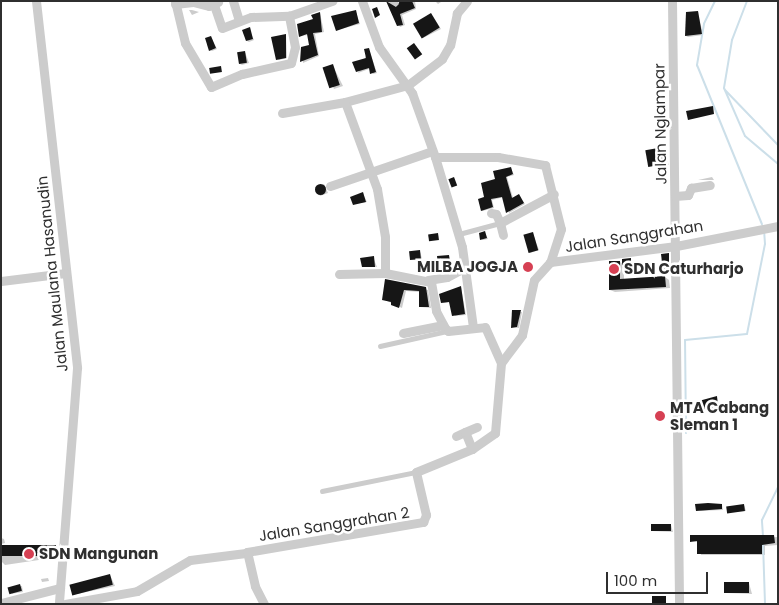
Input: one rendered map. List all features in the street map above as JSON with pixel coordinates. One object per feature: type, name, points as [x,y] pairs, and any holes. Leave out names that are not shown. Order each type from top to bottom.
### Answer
[{"type":"street","name":"Jalan Maulana Hasanudin","points":[[36,1],[78,368],[59,604]]},
{"type":"street","points":[[233,1],[239,21]]},
{"type":"street","points":[[289,16],[295,47],[290,63],[242,74],[211,87],[185,43],[175,3],[216,3],[222,28],[251,17],[289,16],[332,1]]},
{"type":"street","points":[[362,1],[379,47],[408,85],[434,154],[459,234],[466,267],[473,327]]},
{"type":"street","points":[[282,113],[346,102],[408,85],[445,56],[457,13],[468,1]]},
{"type":"street","name":"Jalan Nglampar","points":[[672,1],[680,604]]},
{"type":"street","points":[[346,102],[381,209],[385,273]]},
{"type":"street","points":[[330,186],[370,172],[434,154]]},
{"type":"street","name":"Jalan Sanggrahan","points":[[434,154],[498,157],[541,162],[548,170],[561,229],[550,262],[676,246],[778,226]]},
{"type":"street","points":[[675,196],[688,195],[691,188],[710,185]]},
{"type":"street","points":[[500,223],[554,194]]},
{"type":"street","points":[[490,213],[496,214],[503,235]]},
{"type":"street","points":[[501,363],[522,335],[534,280],[550,262]]},
{"type":"street","points":[[340,274],[385,273],[428,280],[446,277],[466,267]]},
{"type":"street","points":[[1,281],[66,273]]},
{"type":"street","points":[[428,280],[434,287],[436,311],[446,328]]},
{"type":"street","points":[[403,333],[481,325],[488,329],[501,363],[496,433],[472,449],[416,472]]},
{"type":"street","points":[[456,436],[477,428]]},
{"type":"street","points":[[465,432],[472,449]]},
{"type":"street","name":"Jalan Sanggrahan 2","points":[[264,604],[255,586],[246,553],[419,525],[426,515],[416,472]]},
{"type":"street","points":[[65,604],[137,591],[190,560],[246,553]]},
{"type":"street","points":[[1,603],[60,588]]},
{"type":"lane","points":[[459,234],[500,223]]},
{"type":"lane","points":[[380,346],[446,328]]},
{"type":"lane","points":[[322,491],[416,472]]},
{"type":"building","points":[[386,1],[396,7],[400,1],[412,1],[415,8],[400,14],[403,25],[397,26]]},
{"type":"building","points":[[377,7],[380,15],[375,18],[372,9]]},
{"type":"building","points":[[356,10],[359,23],[336,31],[331,16]]},
{"type":"building","points":[[698,11],[702,34],[685,36],[686,12]]},
{"type":"building","points":[[320,12],[322,32],[313,33],[318,55],[300,62],[301,47],[309,45],[307,34],[299,37],[297,24],[313,19],[311,15]]},
{"type":"building","points":[[431,13],[440,28],[422,38],[413,24]]},
{"type":"building","points":[[250,27],[253,39],[246,41],[242,30]]},
{"type":"building","points":[[286,34],[286,58],[276,60],[271,37]]},
{"type":"building","points":[[211,36],[216,48],[209,51],[205,38]]},
{"type":"building","points":[[414,43],[422,54],[415,60],[407,48]]},
{"type":"building","points":[[369,48],[376,72],[370,74],[369,68],[356,72],[352,62],[366,58],[364,49]]},
{"type":"building","points":[[245,51],[247,63],[239,64],[237,52]]},
{"type":"building","points":[[333,64],[340,85],[329,88],[323,67]]},
{"type":"building","points":[[221,66],[222,72],[210,74],[209,68]]},
{"type":"building","points":[[713,106],[714,114],[688,120],[686,111]]},
{"type":"building","points":[[664,147],[667,164],[648,167],[645,150]]},
{"type":"building","points":[[511,167],[513,174],[506,177],[512,198],[519,194],[524,203],[506,213],[502,197],[491,199],[493,207],[481,211],[478,199],[484,197],[481,183],[495,179],[493,171]]},
{"type":"building","points":[[454,177],[457,185],[452,188],[448,179]]},
{"type":"building","points":[[320,183],[326,189],[320,195],[314,189]]},
{"type":"building","points":[[363,192],[366,202],[353,205],[350,197]]},
{"type":"building","points":[[485,231],[487,238],[480,240],[479,233]]},
{"type":"building","points":[[533,232],[538,250],[529,253],[523,235]]},
{"type":"building","points":[[438,233],[439,240],[429,241],[428,234]]},
{"type":"building","points":[[420,250],[421,259],[410,260],[409,251]]},
{"type":"building","name":"SDN Caturharjo","points":[[669,253],[669,270],[663,271],[661,254]]},
{"type":"building","points":[[449,255],[450,263],[438,266],[437,256]]},
{"type":"building","points":[[374,256],[375,267],[362,267],[360,258]]},
{"type":"building","name":"SDN Caturharjo","points":[[631,258],[631,265],[622,265],[622,259]]},
{"type":"building","points":[[490,261],[493,270],[479,272],[478,263]]},
{"type":"building","name":"SDN Caturharjo","points":[[609,261],[620,261],[620,279],[665,276],[666,287],[609,290]]},
{"type":"building","points":[[385,279],[426,287],[429,307],[419,307],[419,291],[404,290],[399,308],[391,305],[391,302],[382,300]]},
{"type":"building","points":[[461,286],[465,314],[452,316],[449,302],[441,303],[439,294]]},
{"type":"building","points":[[512,310],[521,310],[517,327],[511,328]]},
{"type":"building","points":[[717,396],[718,409],[696,410],[695,402]]},
{"type":"building","points":[[695,504],[722,504],[722,509],[696,511]]},
{"type":"building","points":[[744,504],[745,511],[727,513],[726,507]]},
{"type":"building","points":[[651,524],[671,524],[671,531],[651,531]]},
{"type":"building","points":[[690,535],[774,535],[775,543],[762,545],[762,554],[697,554],[697,541],[690,542]]},
{"type":"building","name":"SDN Mangunan","points":[[1,545],[56,545],[56,556],[1,556]]},
{"type":"building","points":[[110,574],[113,585],[72,595],[69,585]]},
{"type":"building","points":[[724,582],[749,582],[749,593],[724,593]]},
{"type":"building","points":[[20,584],[22,591],[9,594],[8,588]]},
{"type":"building","points":[[652,596],[666,596],[666,604],[652,604]]},
{"type":"waterway","points":[[715,1],[704,24],[697,65],[762,224]]},
{"type":"waterway","points":[[747,1],[732,40],[724,88],[745,136],[778,164]]},
{"type":"waterway","points":[[725,90],[778,145]]},
{"type":"waterway","points":[[686,433],[685,340],[747,334],[765,244],[764,231]]},
{"type":"waterway","points":[[763,536],[762,520],[778,487]]},
{"type":"waterway","points":[[763,543],[765,604]]},
{"type":"place","name":"MILBA JOGJA","points":[[528,267]]},
{"type":"place","name":"SDN Caturharjo","points":[[614,269]]},
{"type":"place","name":"MTA Cabang Sleman 1","points":[[660,416]]},
{"type":"place","name":"SDN Mangunan","points":[[29,554]]}]
